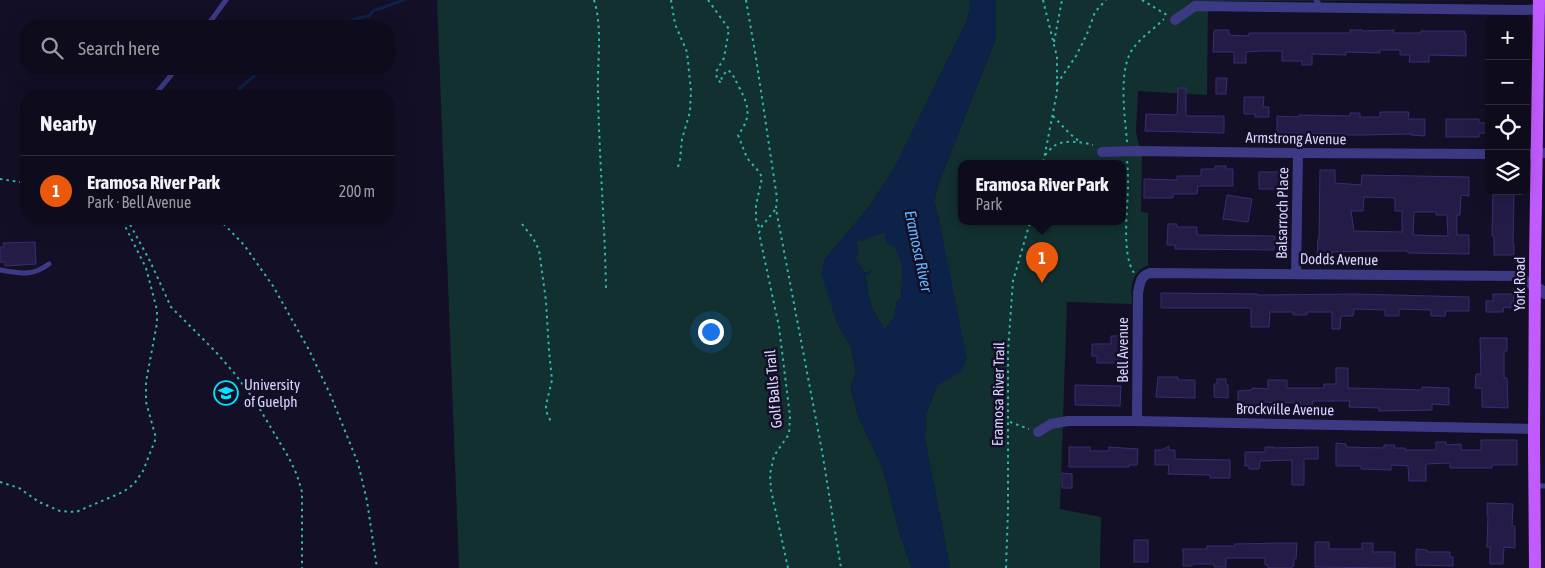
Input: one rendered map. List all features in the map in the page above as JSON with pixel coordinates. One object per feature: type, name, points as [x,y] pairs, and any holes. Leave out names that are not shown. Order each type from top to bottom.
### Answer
[{"type":"main road","name":"York Road","points":[[1535,568],[1540,486],[1534,429],[1540,290],[1536,154],[1541,6]]},
{"type":"street","points":[[1175,20],[1195,6],[1256,4],[1541,6]]},
{"type":"street","name":"Armstrong Avenue","points":[[1102,152],[1485,154]]},
{"type":"street","name":"Balsarroch Place","points":[[1296,273],[1298,154]]},
{"type":"street","name":"Dodds Avenue","points":[[1141,279],[1150,272],[1518,276],[1540,290]]},
{"type":"street","name":"Bell Avenue","points":[[1137,421],[1138,292],[1141,279]]},
{"type":"street","name":"Brockville Avenue","points":[[1038,432],[1051,424],[1068,421],[1534,429]]},
{"type":"lane","points":[[211,20],[226,0]]},
{"type":"lane","points":[[159,90],[171,75]]},
{"type":"lane","points":[[0,270],[27,274],[40,270],[48,264]]},
{"type":"path","points":[[594,0],[598,27],[598,91],[606,290]]},
{"type":"path","points":[[671,0],[675,24],[687,52],[691,90],[690,112],[682,138],[678,166]]},
{"type":"path","name":"Golf Balls Trail","points":[[708,0],[728,29],[724,58],[716,72],[717,79],[721,83],[722,76],[728,70],[734,75],[745,99],[748,108],[746,122],[738,135],[747,158],[762,178],[756,205],[756,219],[760,230],[779,327],[790,416],[789,434],[774,457],[770,474],[771,490],[788,568]]},
{"type":"path","points":[[746,0],[777,198],[776,209],[822,451],[841,568]]},
{"type":"path","points":[[1043,0],[1057,57],[1057,92],[1044,160]]},
{"type":"path","points":[[1054,43],[1062,0]]},
{"type":"path","points":[[1057,84],[1076,56],[1095,12],[1106,0]]},
{"type":"path","points":[[1141,279],[1133,271],[1128,259],[1126,226],[1128,183],[1124,76],[1131,51],[1167,16],[1142,0]]},
{"type":"path","points":[[1053,116],[1080,142]]},
{"type":"path","points":[[1045,155],[1054,146],[1080,142],[1098,146],[1102,152]]},
{"type":"path","points":[[0,179],[20,182]]},
{"type":"path","points":[[760,230],[776,209]]},
{"type":"path","points":[[522,224],[533,238],[539,250],[546,301],[552,380],[546,411],[551,422]]},
{"type":"path","points":[[0,482],[19,488],[39,502],[60,511],[76,512],[123,492],[134,484],[143,471],[156,438],[146,402],[146,382],[157,323],[157,310],[146,268],[124,225]]},
{"type":"path","points":[[130,225],[150,261],[171,307],[235,374],[255,401],[289,458],[297,474],[302,492],[302,568]]},
{"type":"path","points":[[225,225],[244,245],[273,286],[309,350],[330,394],[358,463],[367,501],[377,568]]},
{"type":"path","name":"Eramosa River Trail","points":[[1006,568],[1009,422],[1008,351],[1013,281],[1029,225]]},
{"type":"path","points":[[1009,422],[1038,432]]},
{"type":"green space","points":[[437,0],[970,0],[971,5],[966,23],[895,167],[869,207],[824,260],[837,323],[851,347],[856,371],[851,389],[858,416],[883,469],[900,535],[912,568],[459,568]]},
{"type":"green space","points":[[996,0],[1521,0],[1208,1],[1207,95],[1138,91],[1136,132],[1142,158],[1141,212],[1148,213],[1148,265],[1138,272],[1133,281],[1132,304],[1067,302],[1060,509],[1101,517],[1100,568],[950,568],[925,439],[926,415],[937,386],[939,219],[934,201],[938,185],[996,38]]},
{"type":"green space","points":[[885,233],[895,246],[902,268],[901,298],[897,301],[894,318],[885,329],[875,314],[868,296],[867,283],[864,276],[869,274],[871,270],[868,273],[864,272],[855,258],[859,252],[856,243],[859,240]]},
{"type":"water","name":"Eramosa River","points":[[970,0],[996,0],[996,38],[938,185],[934,201],[967,359],[962,371],[937,386],[926,415],[925,439],[950,568],[912,568],[900,535],[883,469],[858,416],[851,389],[856,371],[851,347],[837,323],[821,274],[824,260],[869,207],[895,167],[966,23],[971,5]],"holes":[[[885,233],[885,240],[890,246],[895,246],[903,272],[901,297],[897,301],[894,318],[885,329],[873,310],[864,276],[875,268],[868,273],[864,272],[855,258],[859,252],[856,243],[859,240],[864,242],[867,238]]]},
{"type":"building","points":[[1215,30],[1229,30],[1229,35],[1249,36],[1249,33],[1350,33],[1350,30],[1394,30],[1393,33],[1465,31],[1466,56],[1429,55],[1429,62],[1409,62],[1410,55],[1400,55],[1400,50],[1380,50],[1380,53],[1346,52],[1346,55],[1312,54],[1312,65],[1302,65],[1302,61],[1282,61],[1282,51],[1261,51],[1246,52],[1246,63],[1234,63],[1234,52],[1213,52]]},
{"type":"building","points":[[1216,78],[1227,78],[1226,94],[1216,94]]},
{"type":"building","points":[[1178,88],[1186,88],[1186,116],[1224,116],[1224,133],[1145,131],[1146,114],[1177,115]]},
{"type":"building","points":[[1244,97],[1264,97],[1263,107],[1269,107],[1269,117],[1255,117],[1255,114],[1244,114]]},
{"type":"building","points":[[1380,112],[1409,112],[1408,119],[1425,119],[1425,136],[1411,134],[1277,133],[1277,116],[1350,116],[1350,113],[1360,113],[1360,117],[1380,117]]},
{"type":"building","points":[[1446,119],[1479,119],[1479,123],[1485,123],[1485,133],[1479,133],[1479,137],[1446,137]]},
{"type":"building","points":[[1215,166],[1226,166],[1226,169],[1233,169],[1233,186],[1198,186],[1197,194],[1173,194],[1173,198],[1144,198],[1144,179],[1177,180],[1177,176],[1201,176],[1201,169],[1215,169]]},
{"type":"building","points":[[1320,170],[1335,170],[1335,183],[1361,185],[1362,175],[1469,177],[1469,196],[1461,195],[1460,215],[1457,215],[1457,235],[1469,235],[1469,254],[1364,251],[1332,252],[1332,257],[1317,257]],"holes":[[[1364,197],[1395,198],[1395,211],[1402,211],[1402,232],[1354,231],[1351,211],[1363,211]],[[1414,212],[1436,212],[1436,215],[1447,215],[1448,236],[1413,235]]]},
{"type":"building","points":[[1259,172],[1281,172],[1280,189],[1259,189]]},
{"type":"building","points":[[1227,195],[1252,199],[1248,222],[1223,219]]},
{"type":"building","points":[[1493,195],[1514,195],[1514,255],[1494,255],[1494,236],[1492,236]]},
{"type":"building","points":[[1168,224],[1177,224],[1177,227],[1197,227],[1197,235],[1275,236],[1274,250],[1175,249],[1175,245],[1167,245]]},
{"type":"building","points":[[35,242],[36,264],[5,266],[5,262],[0,262],[0,247],[4,247],[3,243]]},
{"type":"building","points":[[1161,293],[1257,295],[1354,294],[1469,297],[1469,311],[1446,311],[1445,316],[1431,316],[1431,310],[1399,309],[1399,316],[1385,316],[1385,310],[1354,309],[1353,316],[1341,316],[1340,329],[1332,329],[1332,312],[1307,312],[1307,315],[1293,315],[1293,312],[1270,312],[1269,327],[1251,327],[1251,308],[1161,308]]},
{"type":"building","points":[[1493,294],[1514,294],[1511,308],[1504,307],[1503,312],[1486,312],[1486,301],[1493,301]]},
{"type":"building","points":[[1111,336],[1125,336],[1125,363],[1097,363],[1097,356],[1092,356],[1092,344],[1111,344]]},
{"type":"building","points":[[1480,338],[1507,338],[1507,351],[1504,351],[1504,378],[1507,378],[1508,408],[1482,407],[1482,388],[1475,388],[1476,374],[1481,374]]},
{"type":"building","points":[[1336,368],[1348,368],[1348,388],[1422,390],[1422,387],[1449,388],[1449,405],[1432,404],[1432,410],[1379,411],[1379,408],[1349,407],[1350,401],[1313,401],[1312,405],[1261,402],[1261,408],[1257,408],[1257,410],[1238,410],[1238,391],[1252,390],[1252,388],[1268,389],[1268,380],[1287,380],[1287,388],[1324,388],[1324,384],[1336,384]]},
{"type":"building","points":[[1158,377],[1178,377],[1178,380],[1195,380],[1195,398],[1156,397]]},
{"type":"building","points":[[1217,379],[1226,379],[1228,398],[1214,397],[1214,384],[1217,384]]},
{"type":"building","points":[[1075,385],[1121,386],[1120,406],[1075,405]]},
{"type":"building","points":[[1481,440],[1517,440],[1517,465],[1492,465],[1492,468],[1450,468],[1450,463],[1426,464],[1426,481],[1409,481],[1408,466],[1391,465],[1391,470],[1361,469],[1361,466],[1336,466],[1336,443],[1346,444],[1346,447],[1384,448],[1384,445],[1395,445],[1394,448],[1405,448],[1405,450],[1436,450],[1436,442],[1446,442],[1446,445],[1461,444],[1461,450],[1481,450]]},
{"type":"building","points":[[1169,446],[1169,450],[1175,450],[1175,459],[1230,460],[1230,478],[1210,478],[1210,475],[1168,474],[1169,465],[1155,465],[1155,450],[1162,450]]},
{"type":"building","points":[[1069,447],[1090,447],[1090,451],[1109,451],[1109,447],[1138,449],[1137,465],[1129,465],[1129,467],[1069,467]]},
{"type":"building","points":[[1265,447],[1318,447],[1318,459],[1304,459],[1304,485],[1292,485],[1292,460],[1260,461],[1259,469],[1249,469],[1249,466],[1245,466],[1245,452],[1265,452]]},
{"type":"building","points":[[1062,473],[1072,474],[1072,488],[1062,488]]},
{"type":"building","points":[[1487,503],[1513,504],[1512,526],[1515,526],[1515,548],[1504,547],[1503,564],[1490,564],[1490,547],[1487,547]]},
{"type":"building","points":[[1134,540],[1148,540],[1148,562],[1134,562]]},
{"type":"building","points":[[1315,542],[1329,542],[1329,549],[1362,549],[1362,543],[1373,543],[1373,552],[1395,552],[1395,568],[1315,567]]},
{"type":"building","points":[[1297,543],[1296,559],[1294,559],[1294,566],[1292,568],[1268,568],[1268,565],[1265,565],[1265,558],[1226,558],[1226,567],[1214,567],[1214,564],[1183,566],[1183,549],[1207,549],[1207,546],[1235,546],[1235,544]]},
{"type":"building","points":[[1416,549],[1427,550],[1427,552],[1450,552],[1450,557],[1453,557],[1453,566],[1416,565]]},
{"type":"waterway","points":[[353,20],[369,16],[373,11],[404,0]]},
{"type":"waterway","points":[[239,90],[255,75]]},
{"type":"place","name":"Eramosa River Park","points":[[1042,283]]},
{"type":"place","name":"University of Guelph","points":[[226,393]]}]
